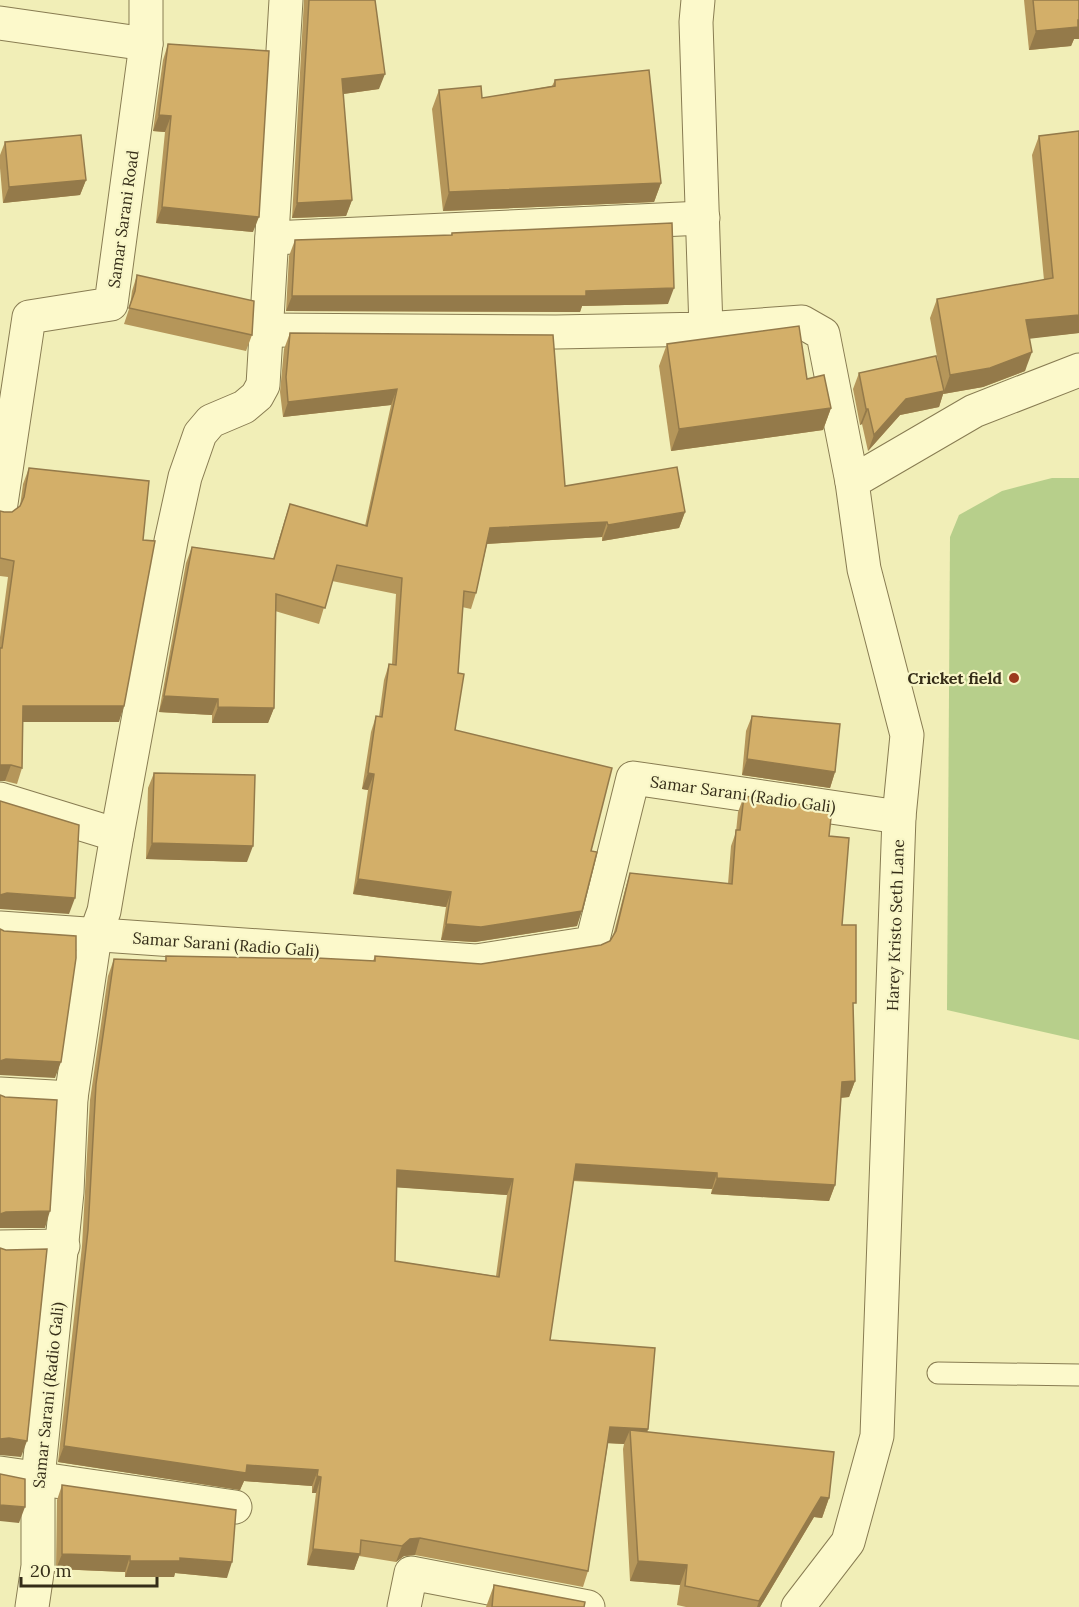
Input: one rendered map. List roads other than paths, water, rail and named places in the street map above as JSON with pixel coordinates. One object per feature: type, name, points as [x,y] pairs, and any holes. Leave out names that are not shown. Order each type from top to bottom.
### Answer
[{"type":"street","name":"Samar Sarani Road","points":[[0,510],[29,317],[111,304],[146,45],[146,0]]},
{"type":"street","points":[[0,928],[95,936],[104,911],[185,477],[200,434],[211,421],[244,407],[257,396],[263,385],[286,0]]},
{"type":"street","points":[[266,330],[556,332],[706,329],[696,22],[698,0]]},
{"type":"street","points":[[0,23],[146,45]]},
{"type":"street","points":[[272,238],[703,218]]},
{"type":"street","name":"Harey Kristo Seth Lane","points":[[706,329],[802,322],[823,333],[852,482],[864,569],[907,735],[899,817],[877,1436],[848,1542],[798,1607]]},
{"type":"street","points":[[852,482],[974,411],[1079,370]]},
{"type":"street","name":"Samar Sarani (Radio Gali)","points":[[32,1607],[38,1566],[38,1478],[63,1246],[71,1098],[95,936],[476,961],[592,943],[633,778],[899,817]]},
{"type":"street","points":[[0,799],[117,835]]},
{"type":"street","points":[[0,1094],[71,1098]]},
{"type":"street","points":[[0,1246],[63,1246]]},
{"type":"street","points":[[0,1473],[235,1507]]},
{"type":"street","points":[[404,1607],[411,1573],[588,1607]]},
{"type":"lane","points":[[939,1373],[1079,1375]]},
{"type":"place","name":"Cricket field","points":[[1014,678]]}]
